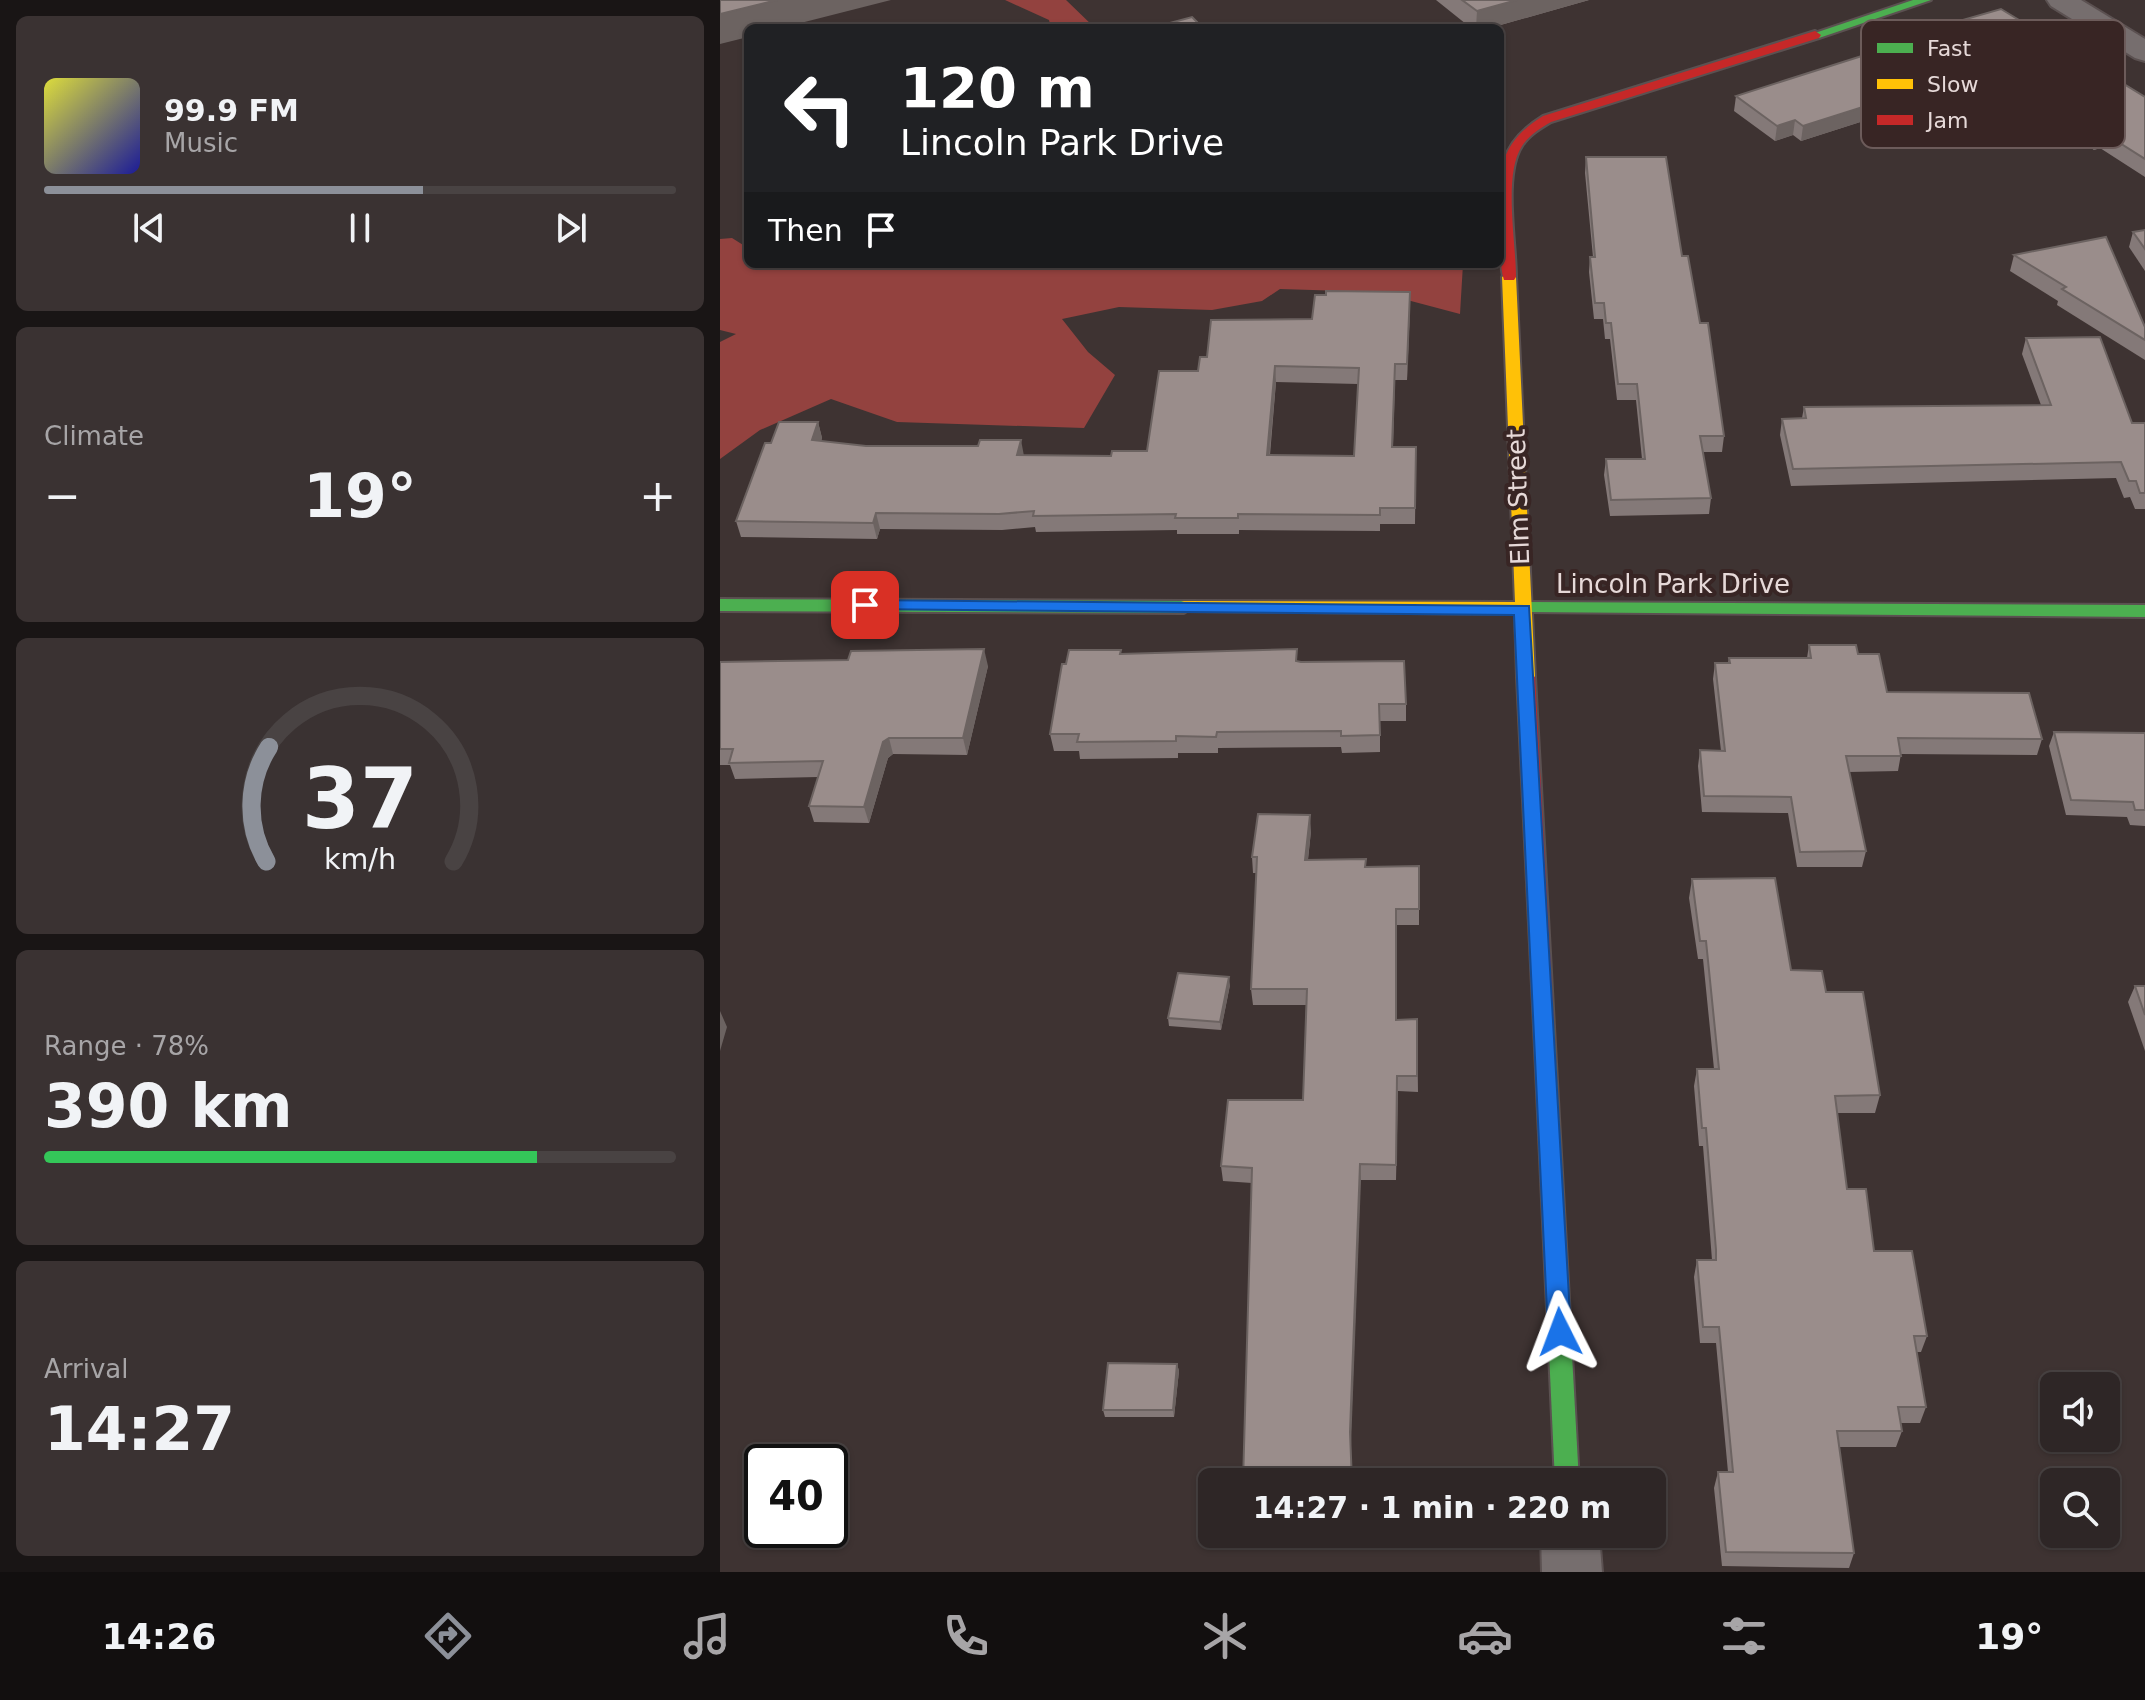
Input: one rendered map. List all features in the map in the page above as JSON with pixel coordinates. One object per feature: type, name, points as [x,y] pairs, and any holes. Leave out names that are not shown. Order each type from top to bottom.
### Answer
[{"type":"street","name":"Elm Street","points":[[1861,20],[1925,0]]},
{"type":"street","points":[[2061,0],[2093,20]]},
{"type":"street","name":"Elm Street","points":[[1566,1468],[1523,610],[1505,168],[1512,144],[1527,129],[1547,119],[1861,20]]},
{"type":"street","points":[[2125,40],[2145,52]]},
{"type":"street","name":"Lincoln Park Drive","points":[[720,605],[2145,611]]},
{"type":"street","points":[[1571,1548],[1572,1572]]},
{"type":"shaded area","points":[[1005,0],[1066,0],[1091,24],[1050,24],[1049,20]]},
{"type":"shaded area","points":[[732,238],[744,246],[744,268],[1463,268],[1460,314],[1377,292],[1280,289],[1262,301],[1212,310],[1119,307],[1062,319],[1088,352],[1115,375],[1084,428],[897,422],[831,399],[760,430],[720,459],[720,342],[736,334],[720,330],[720,239]]},
{"type":"building","points":[[720,0],[777,0],[720,14]]},
{"type":"building","points":[[1462,0],[1517,0],[1477,11]]},
{"type":"building","points":[[2001,9],[2019,20],[1962,20]]},
{"type":"building","points":[[1192,17],[1199,24],[1166,24]]},
{"type":"building","points":[[1861,56],[1861,108],[1803,126],[1795,120],[1777,126],[1736,96]]},
{"type":"building","points":[[2125,85],[2145,97],[2145,159],[2125,146]]},
{"type":"building","points":[[1586,157],[1666,157],[1682,256],[1688,256],[1700,323],[1708,323],[1724,436],[1700,436],[1711,498],[1611,500],[1606,459],[1645,459],[1637,384],[1618,384],[1611,323],[1606,323],[1604,303],[1595,303],[1590,257],[1595,257]]},
{"type":"building","points":[[2145,230],[2145,249],[2133,232]]},
{"type":"building","points":[[2106,237],[2145,327],[2145,340],[2014,255]]},
{"type":"building","points":[[1326,291],[1410,292],[1407,364],[1395,364],[1392,447],[1416,447],[1415,508],[1380,508],[1380,515],[1238,514],[1238,518],[1175,518],[1176,514],[1033,516],[1034,511],[999,514],[876,513],[873,523],[736,521],[765,443],[771,443],[779,422],[818,422],[812,440],[866,446],[978,446],[980,440],[1021,440],[1017,455],[1111,456],[1112,451],[1147,451],[1159,371],[1198,371],[1200,357],[1207,357],[1211,320],[1312,319],[1315,295],[1326,295]],"holes":[[[1275,366],[1359,368],[1354,456],[1267,455]]]},
{"type":"building","points":[[2100,337],[2132,423],[2145,423],[2145,493],[2140,493],[2136,481],[2129,481],[2121,462],[1793,469],[1782,419],[1806,418],[1804,407],[2051,405],[2026,338]]},
{"type":"building","points":[[1809,645],[1856,645],[1858,654],[1879,654],[1887,692],[2029,693],[2042,739],[1898,738],[1901,756],[1846,756],[1866,851],[1800,852],[1791,797],[1704,796],[1700,750],[1725,751],[1715,663],[1730,663],[1729,658],[1811,658]]},
{"type":"building","points":[[984,649],[963,738],[889,738],[883,742],[864,807],[809,806],[823,761],[729,763],[733,749],[720,749],[720,662],[848,660],[851,651]]},
{"type":"building","points":[[1297,649],[1296,661],[1301,662],[1404,661],[1406,704],[1379,704],[1380,735],[1341,736],[1341,731],[1217,732],[1216,737],[1176,736],[1176,741],[1077,742],[1079,734],[1050,734],[1062,664],[1066,664],[1069,650],[1121,650],[1120,654]]},
{"type":"building","points":[[2054,732],[2145,733],[2145,810],[2135,810],[2133,802],[2071,800]]},
{"type":"building","points":[[1258,814],[1310,815],[1305,860],[1366,859],[1365,867],[1419,866],[1419,909],[1396,909],[1396,1020],[1417,1019],[1417,1076],[1397,1076],[1396,1165],[1360,1164],[1350,1432],[1351,1468],[1243,1468],[1252,1168],[1221,1166],[1228,1100],[1303,1100],[1307,989],[1251,989],[1257,857],[1252,857]]},
{"type":"building","points":[[1775,878],[1791,970],[1822,971],[1826,992],[1863,992],[1880,1095],[1835,1096],[1847,1189],[1866,1189],[1874,1251],[1912,1251],[1927,1336],[1914,1336],[1926,1407],[1898,1407],[1902,1431],[1837,1431],[1854,1553],[1726,1552],[1718,1472],[1733,1472],[1719,1327],[1703,1327],[1697,1260],[1716,1260],[1716,1250],[1706,1128],[1702,1128],[1697,1069],[1719,1069],[1706,941],[1700,941],[1692,879]]},
{"type":"building","points":[[1178,973],[1229,977],[1220,1022],[1168,1018]]},
{"type":"building","points":[[2135,986],[2145,986],[2145,1015]]},
{"type":"building","points":[[1108,1363],[1177,1364],[1173,1410],[1103,1410]]},
{"type":"traffic: fast","points":[[1862,20],[1925,0]]},
{"type":"traffic: fast","points":[[1815,35],[1861,20]]},
{"type":"traffic: fast","points":[[720,605],[1184,607]]},
{"type":"traffic: fast","points":[[1525,608],[2145,611]]},
{"type":"traffic: fast","points":[[1544,1027],[1566,1468]]},
{"type":"traffic: slow","points":[[1509,277],[1526,677]]},
{"type":"traffic: slow","points":[[1184,607],[1525,608]]},
{"type":"traffic: jam","points":[[1509,277],[1508,167],[1515,146],[1533,128],[1547,119],[1815,35]]},
{"type":"traffic: jam","points":[[1526,677],[1544,1027]]},
{"type":"route","points":[[865,605],[1523,610],[1560,1332]]}]
